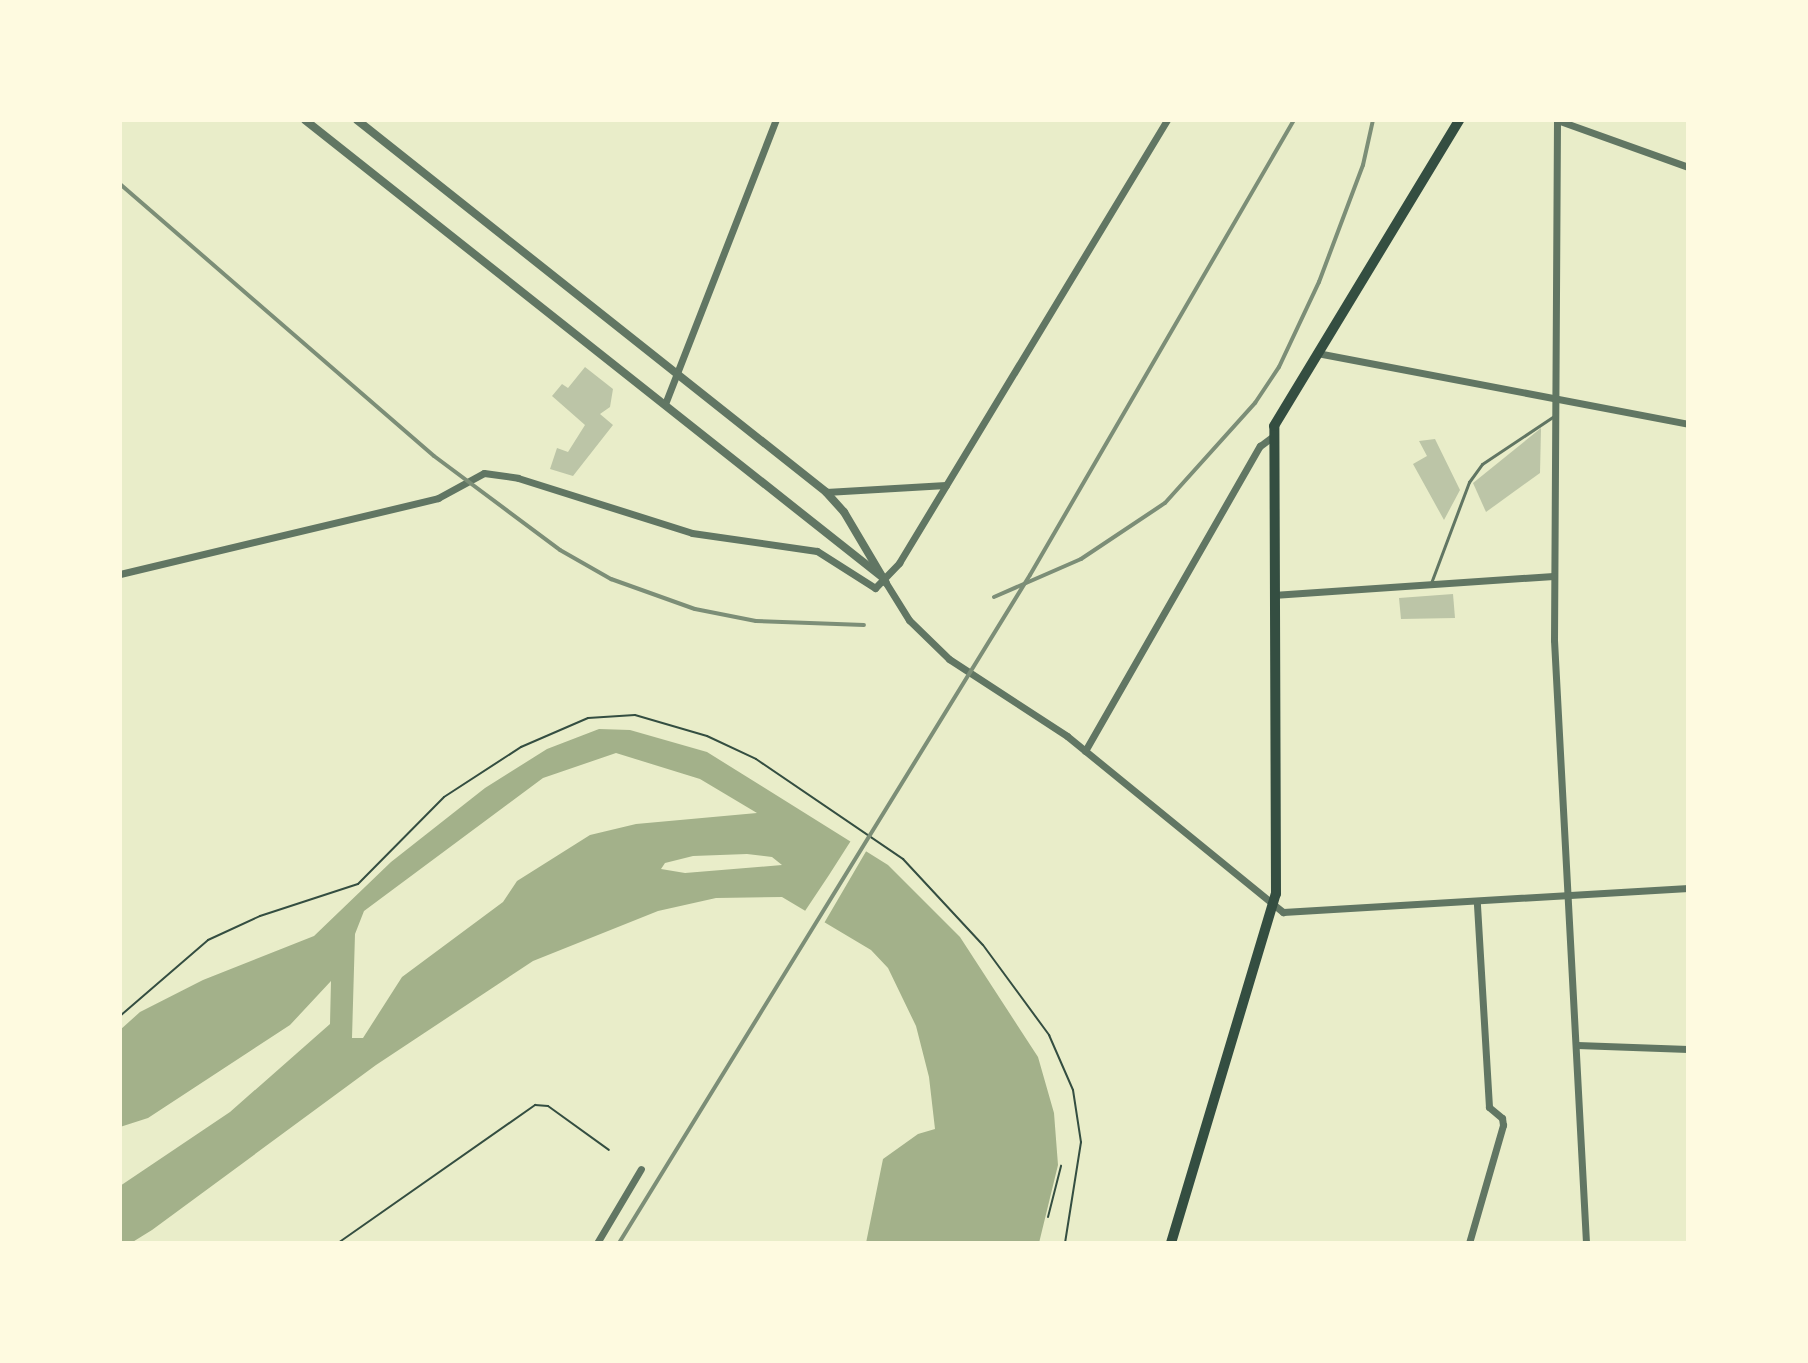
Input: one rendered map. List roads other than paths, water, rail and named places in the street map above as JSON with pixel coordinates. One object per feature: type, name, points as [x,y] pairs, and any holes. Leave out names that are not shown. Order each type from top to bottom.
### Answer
[{"type":"main road","points":[[1171,1243],[1273,908],[1273,431],[1315,351],[1459,120]]},
{"type":"street","points":[[305,120],[884,580]]},
{"type":"street","points":[[357,120],[826,492],[844,512],[909,620],[949,659],[1085,751],[1273,908],[1304,915],[1688,888]]},
{"type":"street","points":[[665,404],[776,120]]},
{"type":"street","points":[[120,574],[438,498],[484,473],[518,478],[692,533],[804,547],[872,588],[884,580],[946,485],[1167,120]]},
{"type":"street","points":[[1586,1243],[1553,576],[1557,120],[1688,167]]},
{"type":"street","points":[[1315,351],[1688,424]]},
{"type":"street","points":[[1085,751],[1260,446],[1273,431]]},
{"type":"street","points":[[826,492],[946,485]]},
{"type":"street","points":[[1273,595],[1553,576]]},
{"type":"street","points":[[1469,1243],[1503,1125],[1489,1107],[1477,903]]},
{"type":"street","points":[[1577,1045],[1688,1049]]},
{"type":"street","points":[[597,1243],[641,1169]]},
{"type":"lane","points":[[1431,583],[1455,511],[1475,473],[1555,415]]},
{"type":"railway","points":[[619,1243],[1030,575],[1294,120]]},
{"type":"railway","points":[[994,597],[1081,559],[1165,503],[1255,403],[1279,367],[1319,282],[1363,165],[1373,120]]},
{"type":"railway","points":[[120,184],[434,456],[560,550],[611,579],[695,609],[756,621],[864,625]]}]
